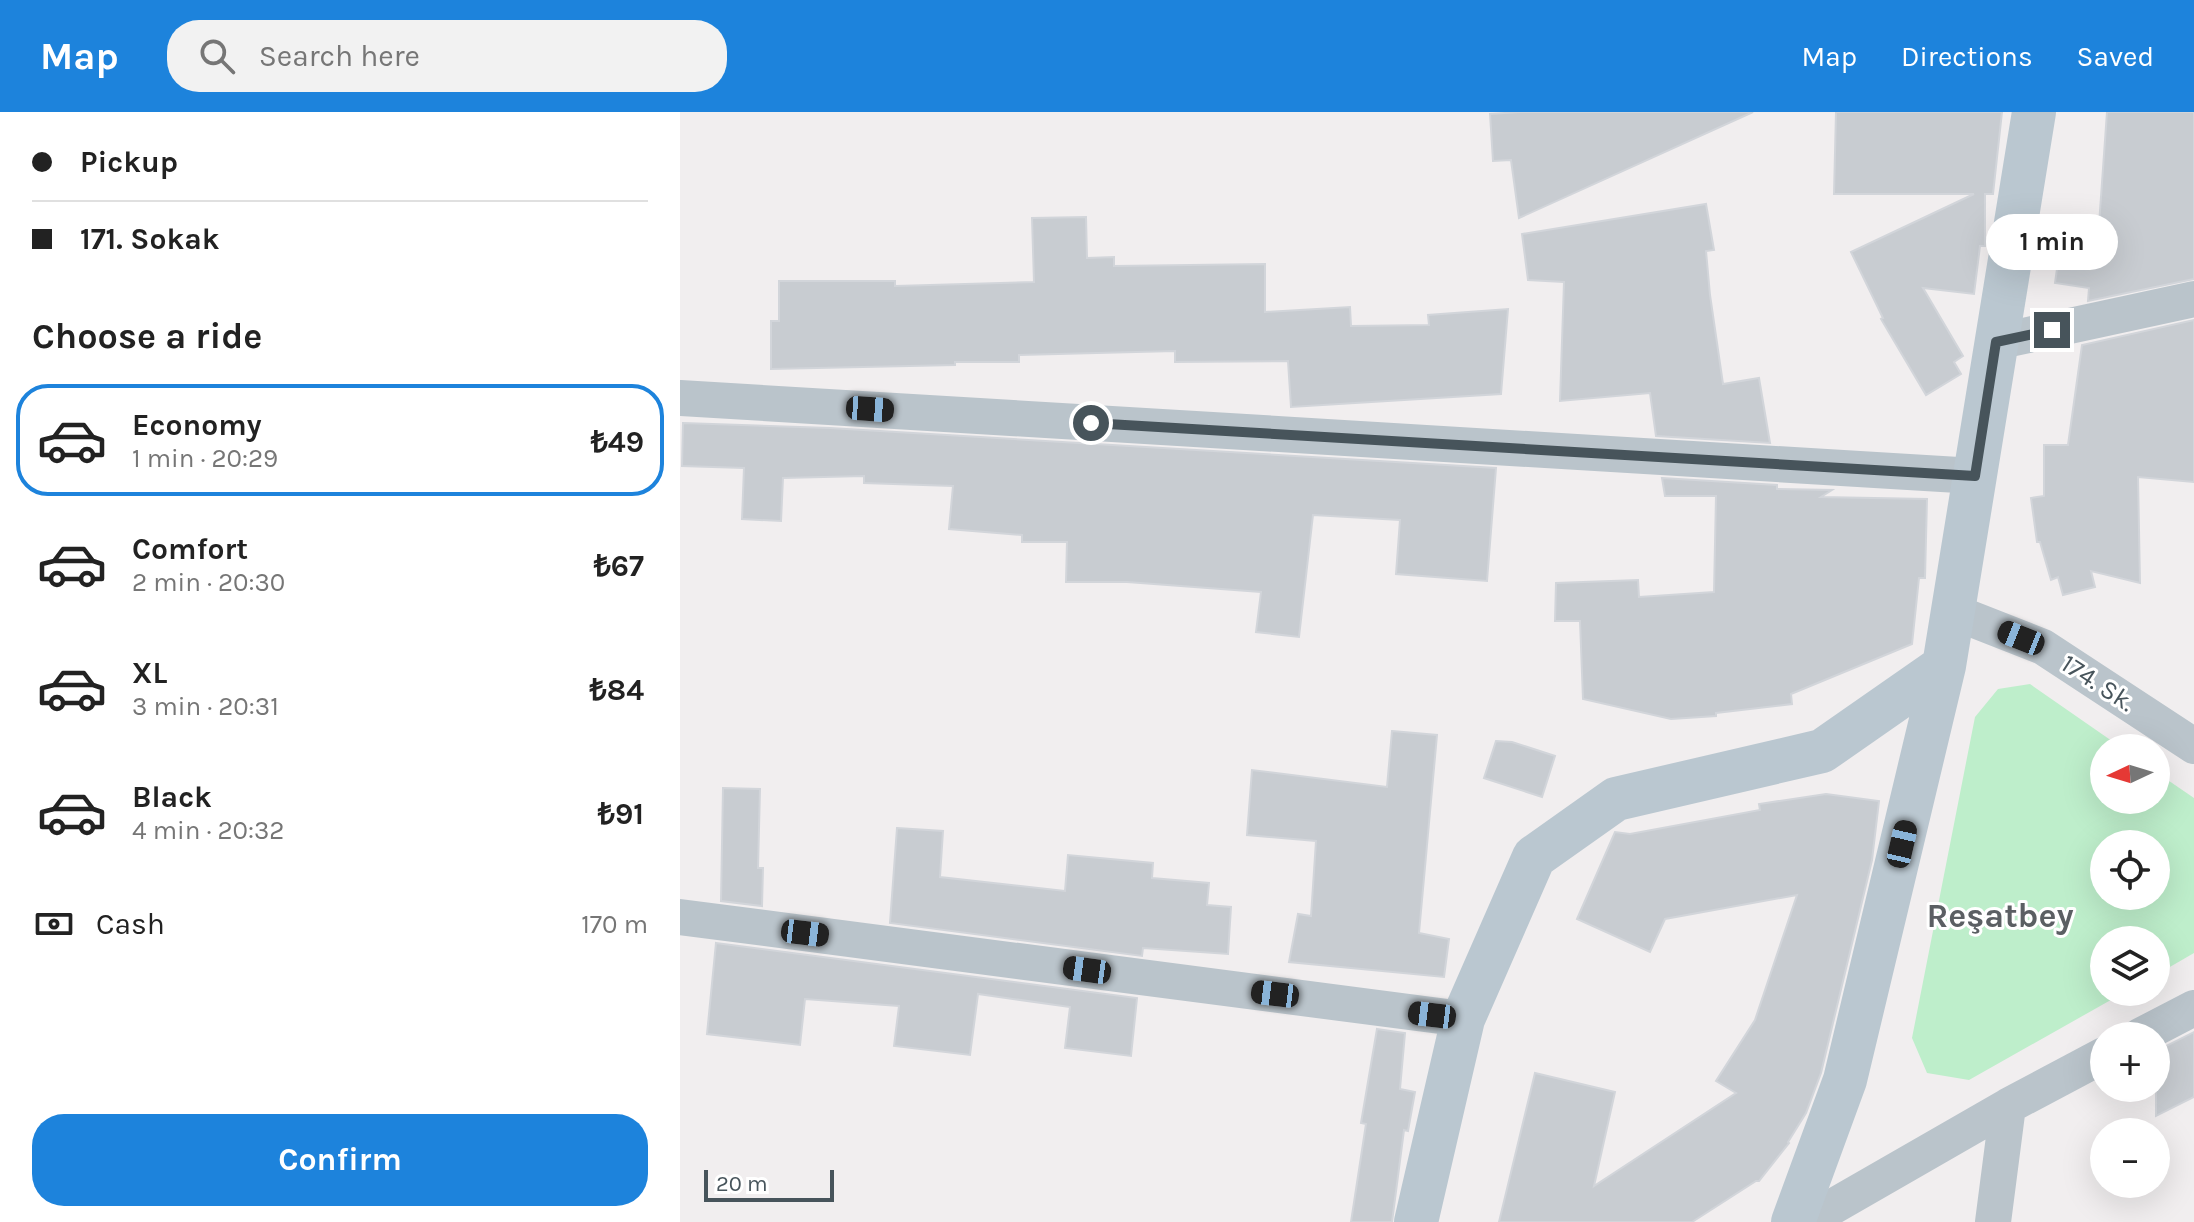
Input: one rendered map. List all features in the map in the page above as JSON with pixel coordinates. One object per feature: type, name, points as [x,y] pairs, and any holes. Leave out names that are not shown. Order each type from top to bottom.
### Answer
[{"type":"main road","points":[[1793,1222],[1845,1080],[1944,666],[2034,112]]},
{"type":"main road","points":[[1416,1222],[1463,1019],[1534,857],[1616,799],[1822,751],[1944,666]]},
{"type":"street","points":[[1996,342],[2194,299]]},
{"type":"street","points":[[680,398],[1975,476]]},
{"type":"street","name":"174. Sk.","points":[[1954,612],[2043,647],[2194,746]]},
{"type":"street","points":[[680,917],[1463,1019]]},
{"type":"street","points":[[2167,1022],[2194,1008]]},
{"type":"street","points":[[1806,1222],[2090,1062]]},
{"type":"street","points":[[1993,1222],[2008,1106]]},
{"type":"green space","points":[[2030,684],[2102,734],[2090,734],[2090,814],[2170,814],[2170,782],[2194,798],[2194,953],[2170,967],[2170,926],[2090,926],[2090,1006],[2100,1006],[1969,1080],[1927,1073],[1912,1038],[1975,717],[1998,689]]},
{"type":"building","points":[[1753,112],[1519,218],[1511,160],[1493,161],[1490,114]]},
{"type":"building","points":[[1836,112],[2002,112],[1993,194],[1985,194],[1985,246],[1980,246],[1974,294],[1923,288],[1963,356],[1954,362],[1961,374],[1926,395],[1881,319],[1851,252],[1974,194],[1834,194]]},
{"type":"building","points":[[2107,112],[2194,112],[2194,279],[2088,301],[2089,288],[2055,283],[2060,248],[2097,253]]},
{"type":"building","points":[[1706,204],[1714,250],[1706,251],[1710,295],[1723,384],[1759,378],[1770,443],[1656,436],[1650,393],[1560,401],[1564,282],[1528,280],[1522,234]]},
{"type":"building","points":[[1086,217],[1087,258],[1114,257],[1114,266],[1265,264],[1265,312],[1350,307],[1351,326],[1429,325],[1428,315],[1508,309],[1501,394],[1291,407],[1288,361],[1175,362],[1175,351],[1019,355],[1019,362],[955,362],[955,365],[771,369],[771,321],[779,321],[779,281],[895,281],[895,286],[1034,282],[1032,218]]},
{"type":"building","points":[[2194,320],[2194,482],[2138,477],[2140,583],[2091,571],[2095,587],[2063,595],[2058,577],[2051,580],[2040,542],[2037,542],[2031,498],[2044,496],[2044,445],[2068,445],[2082,345]]},
{"type":"building","points":[[683,423],[830,428],[1496,468],[1487,581],[1396,574],[1400,520],[1313,515],[1299,637],[1256,632],[1261,592],[1127,582],[1066,582],[1067,542],[1022,542],[1022,535],[949,529],[953,486],[864,483],[864,476],[783,478],[781,521],[742,519],[744,468],[682,466]]},
{"type":"building","points":[[1662,478],[1777,485],[1777,489],[1832,490],[1821,497],[1927,499],[1925,578],[1919,578],[1912,644],[1791,694],[1792,704],[1716,713],[1716,716],[1671,719],[1583,699],[1580,621],[1555,621],[1556,583],[1638,580],[1639,597],[1714,592],[1716,496],[1665,496]]},
{"type":"building","points":[[1392,731],[1437,735],[1419,933],[1449,939],[1444,977],[1289,962],[1298,914],[1311,916],[1316,841],[1247,835],[1252,770],[1387,787]]},
{"type":"building","points":[[1496,741],[1512,742],[1555,756],[1542,797],[1484,778]]},
{"type":"building","points":[[723,788],[760,789],[758,868],[763,868],[762,906],[721,901]]},
{"type":"building","points":[[1826,794],[1879,801],[1872,860],[1821,1073],[1806,1113],[1789,1143],[1759,1181],[1692,1222],[1499,1222],[1535,1073],[1615,1092],[1594,1186],[1736,1093],[1716,1081],[1755,1020],[1797,895],[1665,919],[1650,952],[1577,919],[1615,832],[1630,834],[1760,810],[1759,804]]},
{"type":"building","points":[[897,828],[943,831],[940,877],[1065,891],[1068,855],[1153,863],[1152,878],[1209,883],[1207,905],[1231,907],[1228,954],[1143,948],[1142,956],[890,923]]},
{"type":"building","points":[[716,943],[1137,998],[1131,1056],[1065,1048],[1070,1007],[978,994],[970,1055],[894,1046],[899,1006],[805,999],[800,1045],[707,1034]]},
{"type":"building","points":[[1377,1029],[1405,1033],[1400,1089],[1415,1092],[1408,1131],[1404,1130],[1392,1222],[1351,1222],[1366,1124],[1361,1123]]},
{"type":"building","points":[[2194,1032],[2194,1097],[2156,1116],[2156,1102],[2170,1102],[2170,1044]]},
{"type":"district","name":"Reşatbey","points":[[2000,916]]},
{"type":"route","points":[[1091,423],[1975,476],[1996,342],[2052,330]]}]
